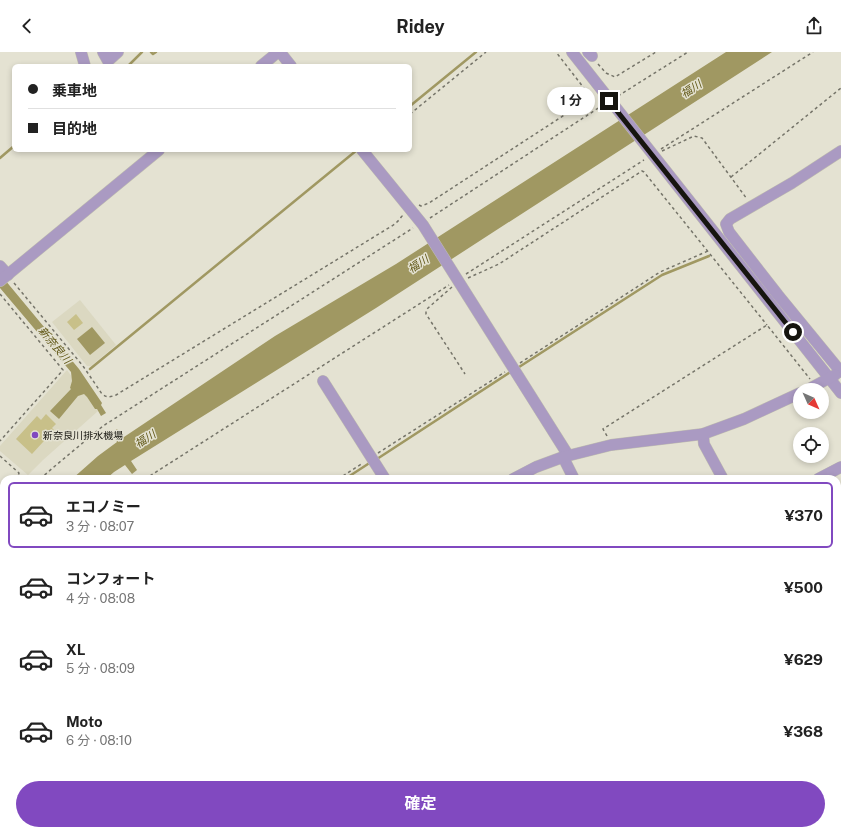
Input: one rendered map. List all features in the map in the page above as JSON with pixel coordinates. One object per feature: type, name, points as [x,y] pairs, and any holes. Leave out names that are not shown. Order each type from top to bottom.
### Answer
[{"type":"street","points":[[81,52],[84,64]]},
{"type":"street","points":[[103,52],[108,61],[118,52]]},
{"type":"street","points":[[264,64],[279,52],[289,64]]},
{"type":"street","points":[[572,52],[651,155],[841,392]]},
{"type":"street","points":[[822,383],[841,372],[729,232],[726,224],[730,219],[792,183],[841,151]]},
{"type":"street","points":[[0,266],[4,278],[153,152]]},
{"type":"street","points":[[364,152],[422,224],[513,367],[566,456],[573,475]]},
{"type":"street","points":[[323,381],[383,475]]},
{"type":"street","points":[[521,475],[536,467],[566,456],[611,445],[703,434],[744,419],[793,396]]},
{"type":"street","points":[[703,434],[704,444],[721,475]]},
{"type":"street","points":[[826,475],[841,468]]},
{"type":"path","points":[[412,112],[486,52]]},
{"type":"path","points":[[418,204],[421,206],[429,203],[586,101],[587,92],[556,52]]},
{"type":"path","points":[[590,54],[606,73],[615,77],[656,52]]},
{"type":"path","points":[[45,475],[103,426],[341,273],[422,224],[688,52]]},
{"type":"path","points":[[151,475],[813,52]]},
{"type":"path","points":[[731,177],[841,88]]},
{"type":"path","points":[[651,155],[694,136],[702,138],[752,206]]},
{"type":"path","points":[[457,279],[469,278],[499,264],[642,171],[767,325],[808,383]]},
{"type":"path","points":[[4,278],[83,366],[106,398],[116,396],[395,224],[402,216],[401,210]]},
{"type":"path","points":[[344,475],[660,272],[708,251]]},
{"type":"path","points":[[457,279],[452,288],[428,308],[426,314],[465,374]]},
{"type":"path","points":[[0,294],[63,370],[0,441]]},
{"type":"path","points":[[611,445],[602,429],[767,325]]},
{"type":"path","points":[[0,456],[19,473],[18,475]]},
{"type":"shaded area","points":[[80,300],[116,345],[91,366],[87,366],[52,322]]},
{"type":"shaded area","points":[[67,370],[98,411],[28,475],[0,451],[0,446]]},
{"type":"water","name":"福川","points":[[726,52],[772,52],[376,308],[131,461],[137,470],[132,474],[125,465],[111,475],[77,475],[117,442],[112,433],[117,429],[124,437],[275,336],[396,264]]},
{"type":"water","name":"新奈良川","points":[[0,274],[79,369],[102,403],[101,405],[106,413],[101,416],[84,394],[78,396],[59,419],[50,411],[71,389],[71,372],[0,288]]},
{"type":"water","points":[[92,327],[105,343],[90,355],[77,339]]},
{"type":"building","points":[[76,314],[83,323],[74,330],[67,322]]},
{"type":"building","name":"新奈良川排水機場","points":[[46,414],[56,424],[52,428],[54,430],[32,454],[16,439],[37,416],[41,420]]},
{"type":"waterway","points":[[130,64],[142,52]]},
{"type":"waterway","points":[[151,52],[153,54],[156,52]]},
{"type":"waterway","points":[[412,104],[476,52]]},
{"type":"waterway","points":[[0,158],[12,148]]},
{"type":"waterway","points":[[90,369],[355,152]]},
{"type":"waterway","points":[[516,369],[662,275],[709,256]]},
{"type":"waterway","points":[[377,459],[512,371]]},
{"type":"waterway","points":[[351,475],[371,462]]},
{"type":"place","name":"新奈良川排水機場","points":[[35,435]]},
{"type":"route","points":[[609,101],[793,332]]}]
